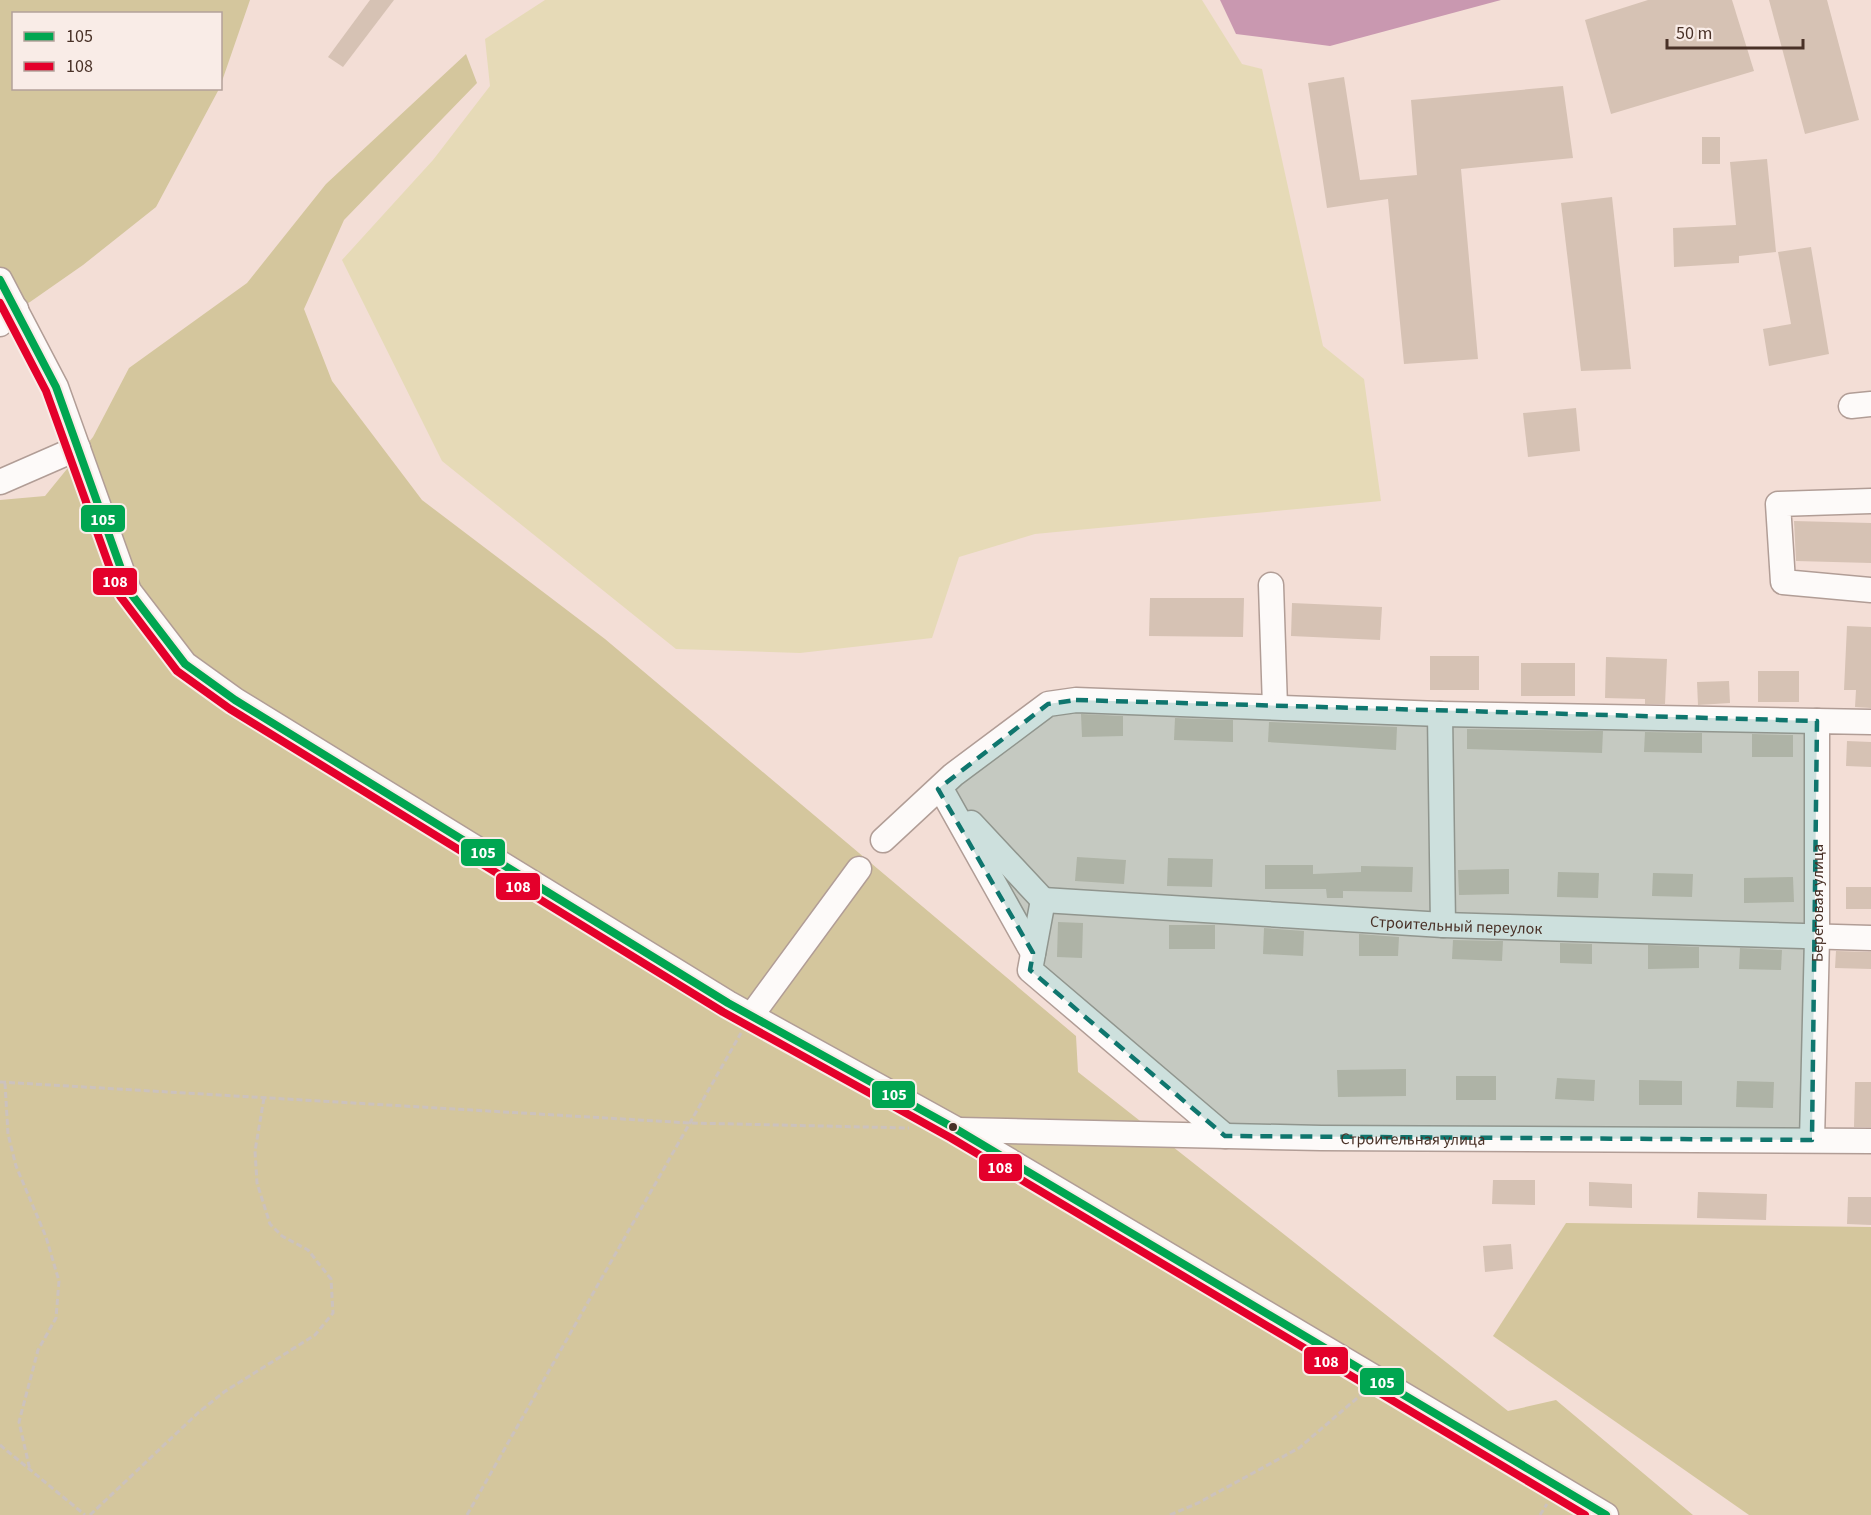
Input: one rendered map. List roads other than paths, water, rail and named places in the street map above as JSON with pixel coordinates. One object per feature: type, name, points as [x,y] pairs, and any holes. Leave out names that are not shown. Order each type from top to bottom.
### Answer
[{"type":"street","points":[[0,280],[8,317],[56,387],[129,591],[184,663],[235,700],[751,1016],[956,1130],[1606,1515]]},
{"type":"street","points":[[0,482],[78,448]]},
{"type":"street","points":[[1871,501],[1778,504],[1783,582],[1871,590]]},
{"type":"street","points":[[1271,585],[1275,707]]},
{"type":"street","points":[[883,840],[1048,704],[1076,700],[1440,714],[1871,722]]},
{"type":"street","points":[[1440,714],[1443,925]]},
{"type":"street","name":"Береговая улица","points":[[1812,1140],[1817,938],[1817,721]]},
{"type":"street","points":[[942,792],[1043,900],[1030,970],[1225,1136]]},
{"type":"street","points":[[942,792],[1033,953]]},
{"type":"street","points":[[751,1016],[859,869]]},
{"type":"street","name":"Строительный переулок","points":[[1043,900],[1443,925],[1871,938]]},
{"type":"street","name":"Строительная улица","points":[[956,1130],[1225,1136],[1871,1140]]}]
